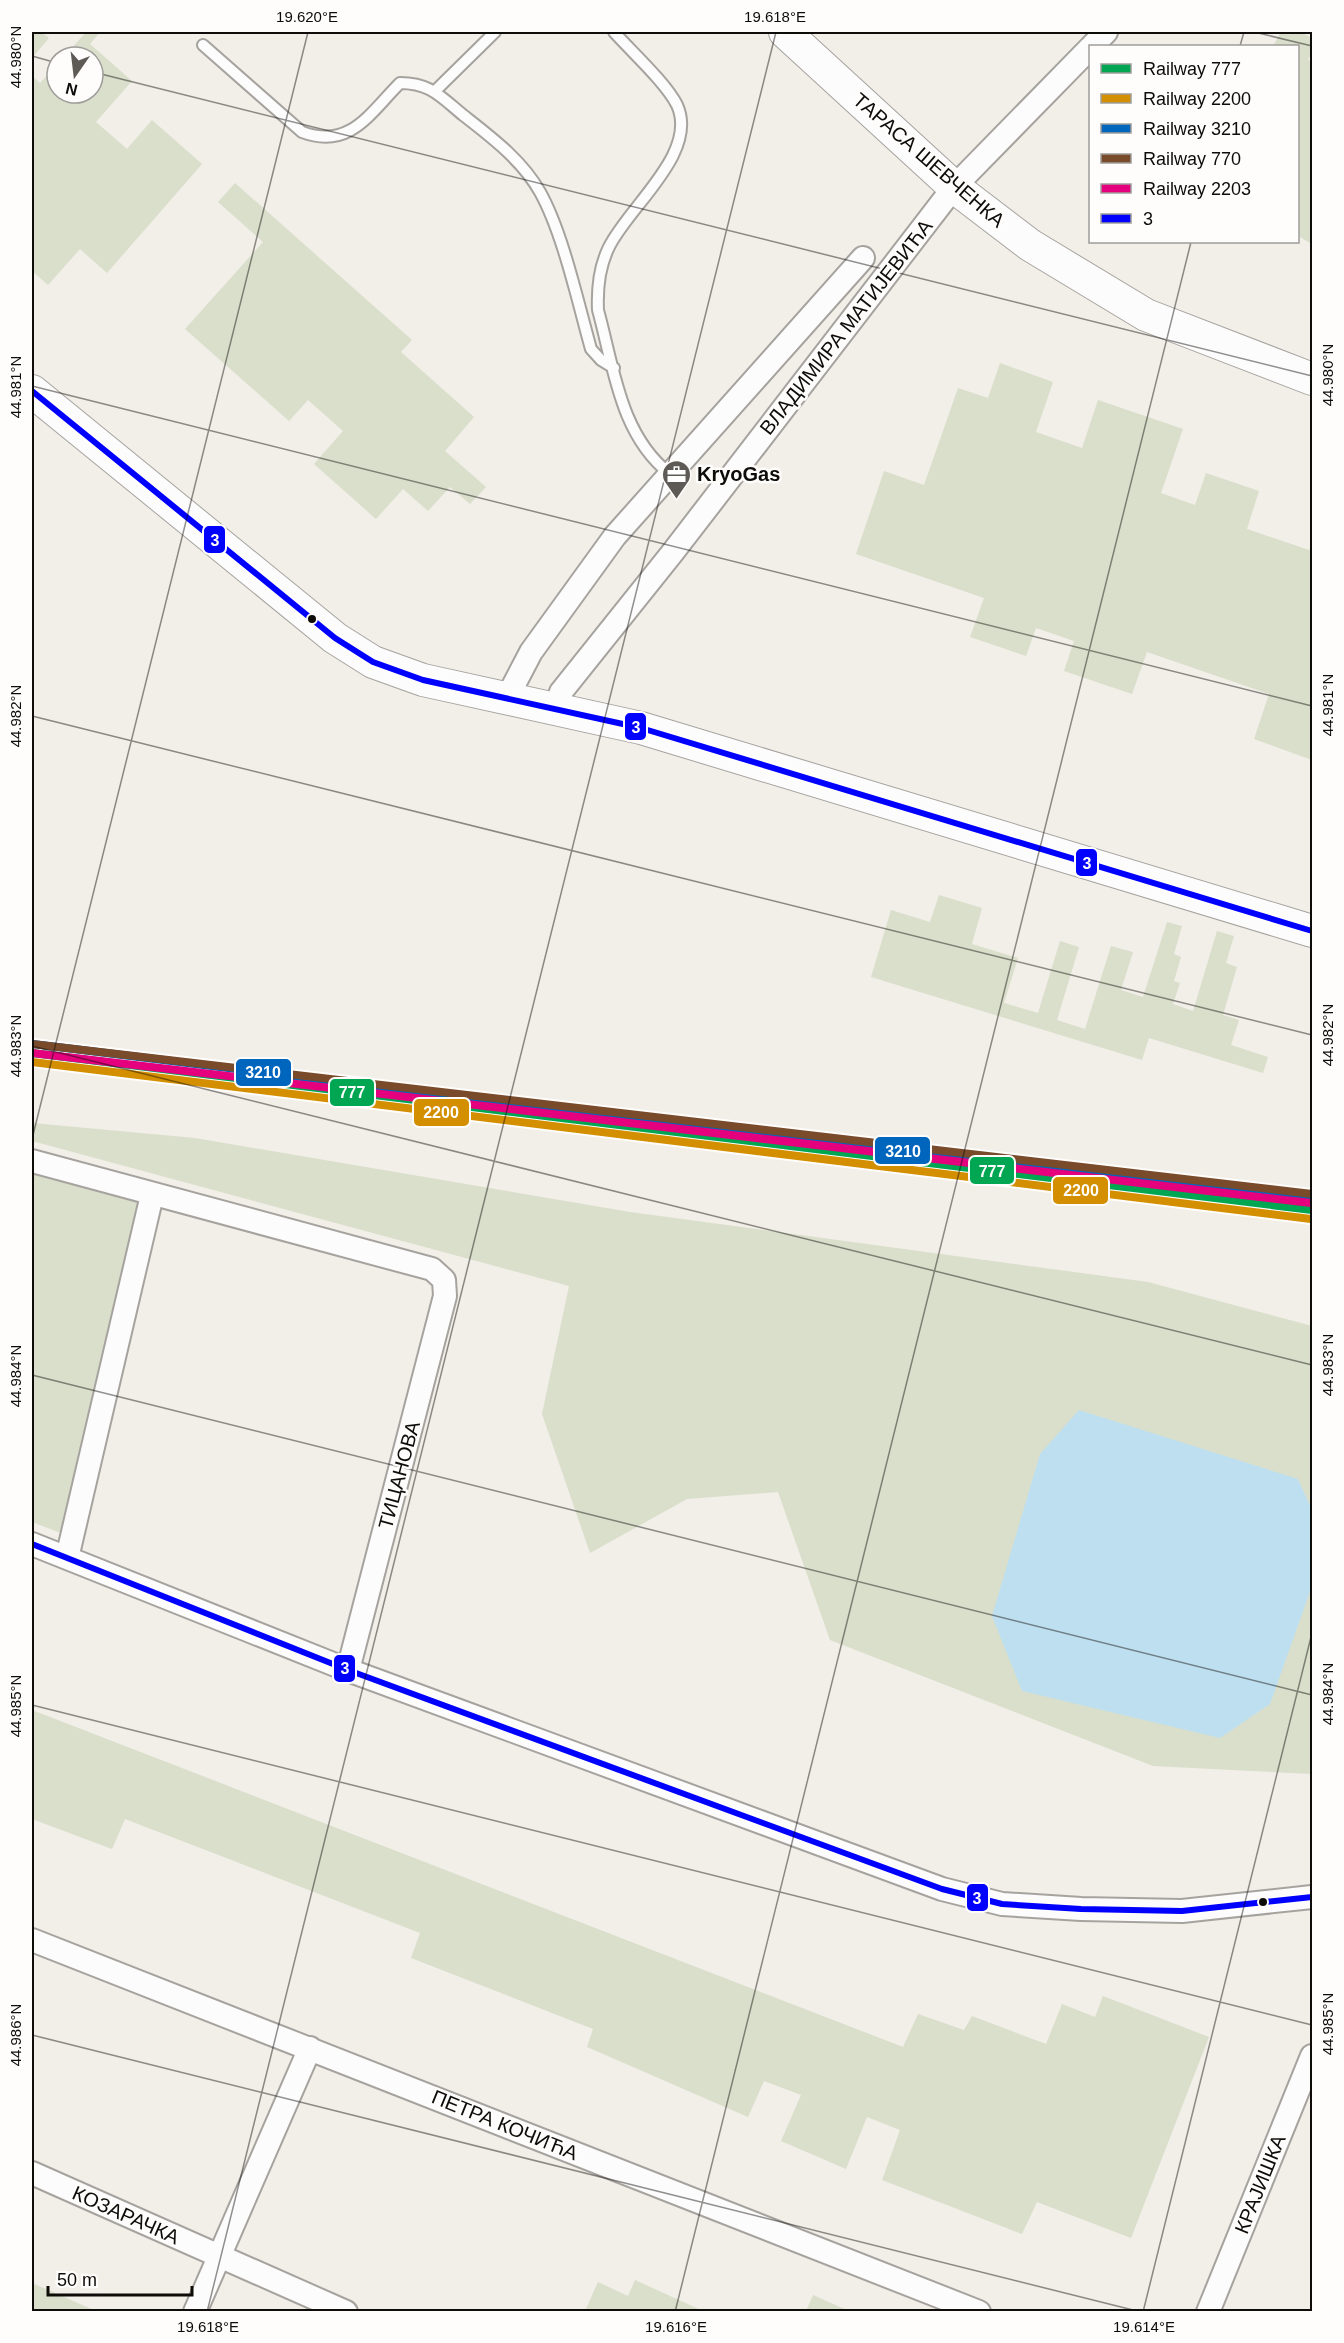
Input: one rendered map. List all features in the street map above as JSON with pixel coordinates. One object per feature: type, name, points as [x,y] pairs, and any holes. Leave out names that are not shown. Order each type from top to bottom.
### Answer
[{"type":"street","name":"ТАРАСА ШЕВЧЕНКА","points":[[785,32],[954,187],[1030,245],[1146,315],[1312,379]]},
{"type":"street","name":"ВЛАДИМИРА МАТИЈЕВИЋА","points":[[1093,45],[1106,32]]},
{"type":"street","name":"ВЛАДИМИРА МАТИЈЕВИЋА","points":[[556,708],[561,692],[673,552],[954,187],[1089,49]]},
{"type":"street","points":[[507,698],[531,652],[615,537],[863,258]]},
{"type":"street","points":[[32,392],[335,638],[374,662],[423,680],[641,728],[1312,931]]},
{"type":"street","points":[[32,1161],[153,1194],[67,1558]]},
{"type":"street","name":"ТИЦАНОВА","points":[[153,1194],[432,1269],[444,1280],[446,1296],[348,1670]]},
{"type":"street","points":[[32,1544],[348,1670],[942,1889],[1002,1904],[1081,1910],[1182,1911],[1312,1897]]},
{"type":"street","name":"ПЕТРА КОЧИЋА","points":[[32,1941],[979,2312]]},
{"type":"street","points":[[195,2312],[310,2048]]},
{"type":"street","name":"КРАЈИШКА","points":[[1208,2312],[1312,2056]]},
{"type":"street","name":"КОЗАРАЧКА","points":[[32,2172],[220,2258],[346,2312]]},
{"type":"lane","points":[[434,92],[495,32]]},
{"type":"lane","points":[[614,32],[673,98],[682,124],[681,136],[673,157],[614,238],[602,263],[597,293],[598,310],[624,408],[635,435],[649,455],[670,474]]},
{"type":"lane","points":[[203,45],[302,132],[312,136],[334,137],[354,130],[400,83],[420,83],[434,92],[501,145],[540,192],[566,265],[591,349],[601,360],[614,368]]},
{"type":"green space","points":[[32,32],[41,32],[49,38],[32,58]]},
{"type":"green space","points":[[86,32],[100,32],[91,45],[75,45]]},
{"type":"green space","points":[[1281,32],[1300,32],[1312,38],[1312,52],[1308,60],[1312,62],[1312,244],[1299,237],[1299,45],[1274,45]]},
{"type":"green space","points":[[105,57],[132,81],[96,122],[127,149],[152,120],[202,164],[107,273],[80,249],[48,285],[32,271],[32,76],[40,83],[45,78],[45,105],[105,105]]},
{"type":"green space","points":[[235,183],[412,340],[401,352],[474,417],[445,451],[486,487],[470,504],[450,487],[428,511],[403,489],[376,519],[314,464],[343,431],[308,400],[289,421],[185,329],[263,242],[218,202]]},
{"type":"green space","points":[[1000,363],[1053,382],[1036,432],[1082,448],[1098,400],[1183,429],[1161,493],[1195,505],[1206,473],[1259,491],[1247,529],[1309,550],[1312,542],[1312,760],[1254,739],[1269,694],[1147,652],[1132,694],[1064,671],[1074,641],[1036,628],[1026,656],[970,637],[984,598],[856,554],[884,471],[924,485],[958,388],[988,398]]},
{"type":"green space","points":[[939,895],[982,908],[972,944],[1018,958],[1004,1003],[1038,1013],[1060,941],[1079,947],[1057,1020],[1085,1029],[1111,946],[1133,952],[1121,990],[1143,997],[1167,922],[1182,926],[1174,954],[1181,957],[1174,981],[1180,983],[1173,1004],[1193,1011],[1217,931],[1234,936],[1226,963],[1237,967],[1223,1015],[1239,1020],[1231,1045],[1268,1057],[1263,1073],[1149,1038],[1142,1060],[871,977],[891,910],[930,922]]},
{"type":"green space","points":[[32,1123],[195,1138],[630,1212],[1148,1282],[1312,1326],[1312,1774],[1153,1766],[830,1640],[778,1492],[687,1499],[590,1553],[542,1414],[569,1286],[32,1141]]},
{"type":"green space","points":[[32,1172],[151,1202],[61,1533],[32,1522]]},
{"type":"green space","points":[[32,1710],[903,2047],[918,2014],[964,2030],[972,2016],[1046,2044],[1062,2004],[1095,2017],[1103,1996],[1209,2037],[1131,2238],[1037,2202],[1022,2234],[882,2180],[900,2130],[867,2117],[846,2169],[781,2141],[801,2095],[764,2081],[748,2117],[587,2047],[593,2029],[411,1958],[420,1933],[125,1819],[112,1849],[32,1819]]},
{"type":"green space","points":[[635,2280],[703,2311],[585,2311],[598,2282],[628,2296]]},
{"type":"green space","points":[[32,2283],[96,2311],[32,2311]]},
{"type":"green space","points":[[813,2295],[849,2311],[806,2311]]},
{"type":"water","points":[[1079,1410],[1298,1479],[1312,1510],[1312,1586],[1270,1704],[1220,1738],[1022,1691],[992,1616],[1040,1454]]},
{"type":"rail line","name":"770","points":[[32,1044],[1312,1194]]},
{"type":"rail line","name":"3210","points":[[33,1044],[1312,1201]]},
{"type":"rail line","name":"777","points":[[32,1053],[1312,1210]]},
{"type":"rail line","name":"2203","points":[[32,1053],[1311,1203]]},
{"type":"rail line","name":"2200","points":[[32,1062],[1311,1219]]},
{"type":"transit line","name":"3","points":[[32,391],[335,638],[373,662],[423,680],[641,728],[1312,931]]},
{"type":"transit line","name":"3","points":[[32,1544],[348,1670],[942,1889],[1002,1904],[1081,1909],[1182,1911],[1312,1897]]},
{"type":"place","name":"KryoGas","points":[[676,500]]}]
